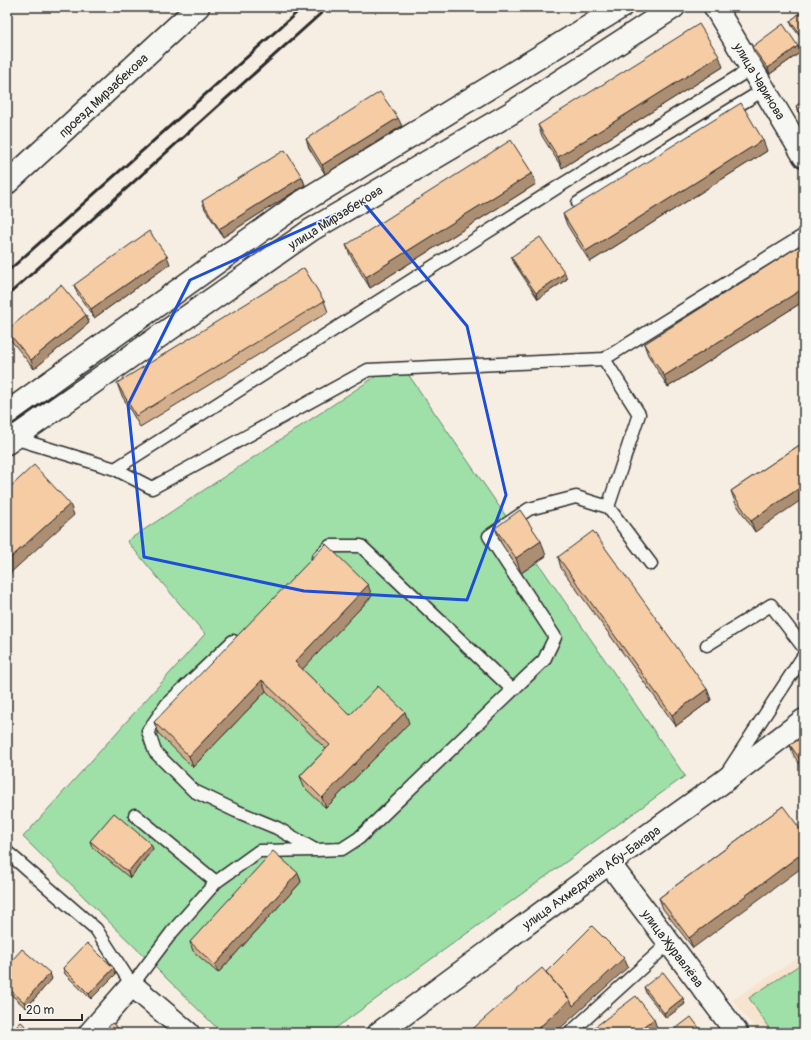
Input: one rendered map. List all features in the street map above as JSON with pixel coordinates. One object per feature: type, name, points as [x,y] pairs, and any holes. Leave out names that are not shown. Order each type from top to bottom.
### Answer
[{"type":"main road","name":"проезд Мирзабекова","points":[[7,183],[198,7]]},
{"type":"main road","points":[[7,413],[298,205],[621,7]]},
{"type":"main road","name":"улица Мирзабекова","points":[[9,436],[311,230],[511,113],[674,7]]},
{"type":"main road","name":"улица Чаринова","points":[[715,7],[804,156]]},
{"type":"main road","name":"улица Ахмедхана Абу-Бакара","points":[[379,1033],[609,863],[720,784],[804,720]]},
{"type":"main road","name":"улица Журавлёва","points":[[609,863],[737,1033]]},
{"type":"main road","points":[[90,1033],[132,986],[188,1033]]},
{"type":"lane","points":[[115,468],[558,187],[752,68]]},
{"type":"lane","points":[[578,203],[765,89]]},
{"type":"lane","points":[[9,436],[115,468],[152,488],[368,370],[604,359],[804,235]]},
{"type":"lane","points":[[604,359],[639,414],[608,507]]},
{"type":"lane","points":[[7,852],[96,929],[132,986],[172,932],[216,882],[259,850],[342,849],[359,838],[544,660],[555,637],[489,536],[529,509],[576,497],[608,507],[651,564]]},
{"type":"lane","points":[[308,568],[330,546],[361,546],[513,690]]},
{"type":"lane","points":[[706,645],[771,604],[804,648]]},
{"type":"lane","points":[[240,634],[168,704],[148,731],[156,752],[194,791],[277,828],[316,850]]},
{"type":"lane","points":[[720,784],[804,654]]},
{"type":"lane","points":[[135,814],[216,882]]},
{"type":"lane","points":[[570,1033],[669,943]]},
{"type":"highlighted area","points":[[363,202],[467,326],[506,495],[467,600],[304,591],[144,557],[128,405],[190,280]]},
{"type":"shaded area","points":[[804,954],[804,1033],[759,1033],[732,1000]]},
{"type":"green space","points":[[399,361],[685,776],[329,1033],[222,1033],[23,837],[205,634],[127,541]]},
{"type":"green space","points":[[804,962],[804,1033],[772,1033],[749,998]]},
{"type":"building","points":[[804,10],[804,39],[790,21]]},
{"type":"building","points":[[699,24],[719,56],[558,157],[538,125]]},
{"type":"building","points":[[783,24],[798,46],[768,68],[752,47]]},
{"type":"building","points":[[380,92],[398,118],[322,165],[306,139]]},
{"type":"building","points":[[804,100],[804,118],[796,106]]},
{"type":"building","points":[[741,103],[763,140],[586,251],[563,214]]},
{"type":"building","points":[[511,140],[532,173],[366,277],[346,245]]},
{"type":"building","points":[[285,150],[302,177],[219,229],[202,201]]},
{"type":"building","points":[[149,231],[167,256],[91,309],[74,285]]},
{"type":"building","points":[[540,237],[565,273],[536,293],[511,257]]},
{"type":"building","points":[[804,243],[804,288],[664,376],[644,344]]},
{"type":"building","points":[[304,268],[324,301],[136,416],[117,383]]},
{"type":"building","points":[[61,285],[86,315],[31,360],[7,330]]},
{"type":"building","points":[[804,442],[804,485],[751,521],[731,491]]},
{"type":"building","points":[[34,465],[70,504],[7,561],[7,490]]},
{"type":"building","points":[[520,510],[541,541],[516,558],[495,528]]},
{"type":"building","points":[[593,531],[707,689],[672,715],[558,557]]},
{"type":"building","points":[[326,544],[368,585],[295,662],[350,715],[378,686],[405,712],[322,798],[300,776],[330,745],[262,680],[189,756],[154,722]]},
{"type":"building","points":[[804,736],[804,765],[790,745]]},
{"type":"building","points":[[783,806],[804,834],[804,852],[689,938],[659,898]]},
{"type":"building","points":[[114,813],[151,844],[128,872],[90,841]]},
{"type":"building","points":[[273,851],[298,873],[215,965],[190,942]]},
{"type":"building","points":[[592,926],[624,958],[573,1006],[570,1000],[546,972]]},
{"type":"building","points":[[87,943],[114,968],[89,994],[63,968]]},
{"type":"building","points":[[22,949],[50,973],[24,1002],[7,987],[7,966]]},
{"type":"building","points":[[542,968],[570,1000],[533,1033],[468,1033]]},
{"type":"building","points":[[663,972],[683,998],[664,1013],[644,987]]},
{"type":"building","points":[[636,996],[654,1019],[636,1033],[587,1033]]},
{"type":"building","points":[[691,1017],[703,1033],[670,1033]]},
{"type":"building","points":[[21,1022],[33,1033],[10,1033]]},
{"type":"building","points":[[112,1023],[124,1033],[103,1033]]},
{"type":"railway","points":[[7,272],[303,7]]},
{"type":"railway","points":[[7,296],[328,7]]}]
